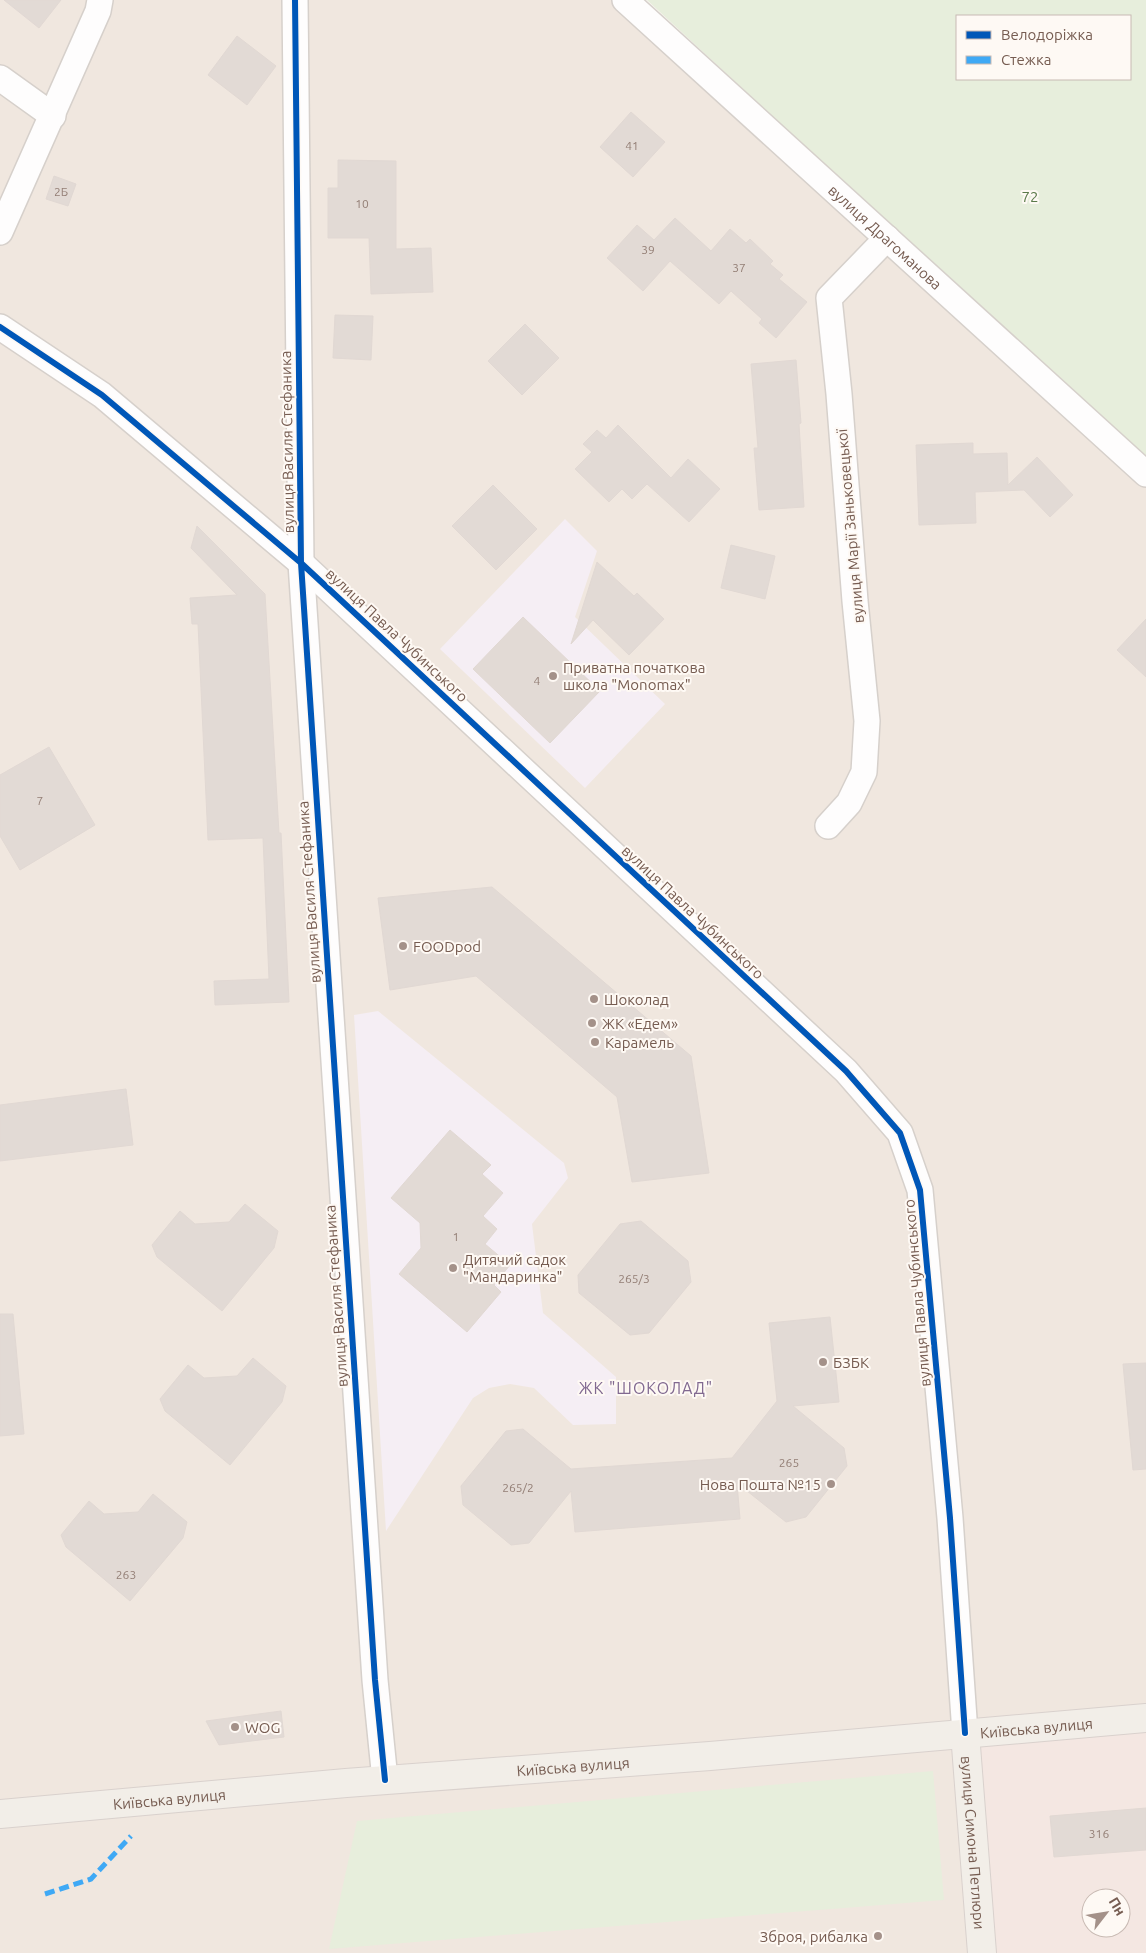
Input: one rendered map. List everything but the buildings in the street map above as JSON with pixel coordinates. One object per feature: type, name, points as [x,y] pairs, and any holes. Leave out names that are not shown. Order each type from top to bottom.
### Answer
[{"type":"main road","name":"Київська вулиця","points":[[0,1814],[385,1780],[710,1756],[965,1732],[1146,1718]]},
{"type":"main road","name":"вулиця Симона Петлюри","points":[[965,1732],[982,1953]]},
{"type":"street","points":[[0,232],[53,116],[98,11],[100,0]]},
{"type":"street","name":"вулиця Василя Стефаника","points":[[294,0],[301,563],[372,1640],[385,1780]]},
{"type":"street","name":"вулиця Драгоманова","points":[[625,0],[1146,474]]},
{"type":"street","points":[[0,78],[53,116]]},
{"type":"street","name":"вулиця Марії Заньковецької","points":[[828,826],[849,803],[864,772],[867,721],[829,298],[887,238]]},
{"type":"street","name":"вулиця Павла Чубинського","points":[[0,326],[102,395],[301,563],[846,1071],[900,1133],[920,1190],[950,1518],[965,1732]]},
{"type":"shaded area","points":[[0,0],[625,0],[1146,474],[1146,1718],[982,1953],[0,1953]]},
{"type":"shaded area","name":"Приватна початкова школа \"Monomax\"","points":[[565,519],[597,551],[575,617],[665,704],[585,788],[440,649]]},
{"type":"shaded area","name":"Дитячий садок \"Мандаринка\"","points":[[378,1011],[564,1163],[568,1178],[532,1224],[543,1313],[616,1377],[616,1424],[573,1425],[534,1388],[510,1384],[489,1388],[473,1398],[386,1531],[354,1015]]},
{"type":"shaded area","points":[[1146,1718],[1146,1953],[982,1953],[965,1733]]},
{"type":"green space","name":"72","points":[[647,0],[1146,0],[1146,463]]},
{"type":"green space","points":[[933,1771],[944,1900],[329,1949],[357,1821]]},
{"type":"marked path","points":[[45,1894],[91,1879],[131,1836]]},
{"type":"cycle path","points":[[295,0],[301,563],[375,1680],[385,1780]]},
{"type":"cycle path","points":[[0,327],[102,395],[301,563],[846,1071],[900,1133],[920,1190],[950,1518],[965,1733]]},
{"type":"place","name":"Приватна початкова школа \"Monomax\"","points":[[553,676]]},
{"type":"place","name":"FOODpod","points":[[403,946]]},
{"type":"place","name":"Шоколад","points":[[594,999]]},
{"type":"place","name":"ЖК «Едем»","points":[[592,1023]]},
{"type":"place","name":"Карамель","points":[[595,1042]]},
{"type":"place","name":"Дитячий садок \"Мандаринка\"","points":[[453,1268]]},
{"type":"place","name":"БЗБК","points":[[823,1362]]},
{"type":"place","name":"Нова Пошта №15","points":[[831,1484]]},
{"type":"place","name":"WOG","points":[[235,1727]]},
{"type":"place","name":"Зброя, рибалка","points":[[878,1936]]},
{"type":"district","name":"ЖК \"ШОКОЛАД\"","points":[[646,1388]]}]
